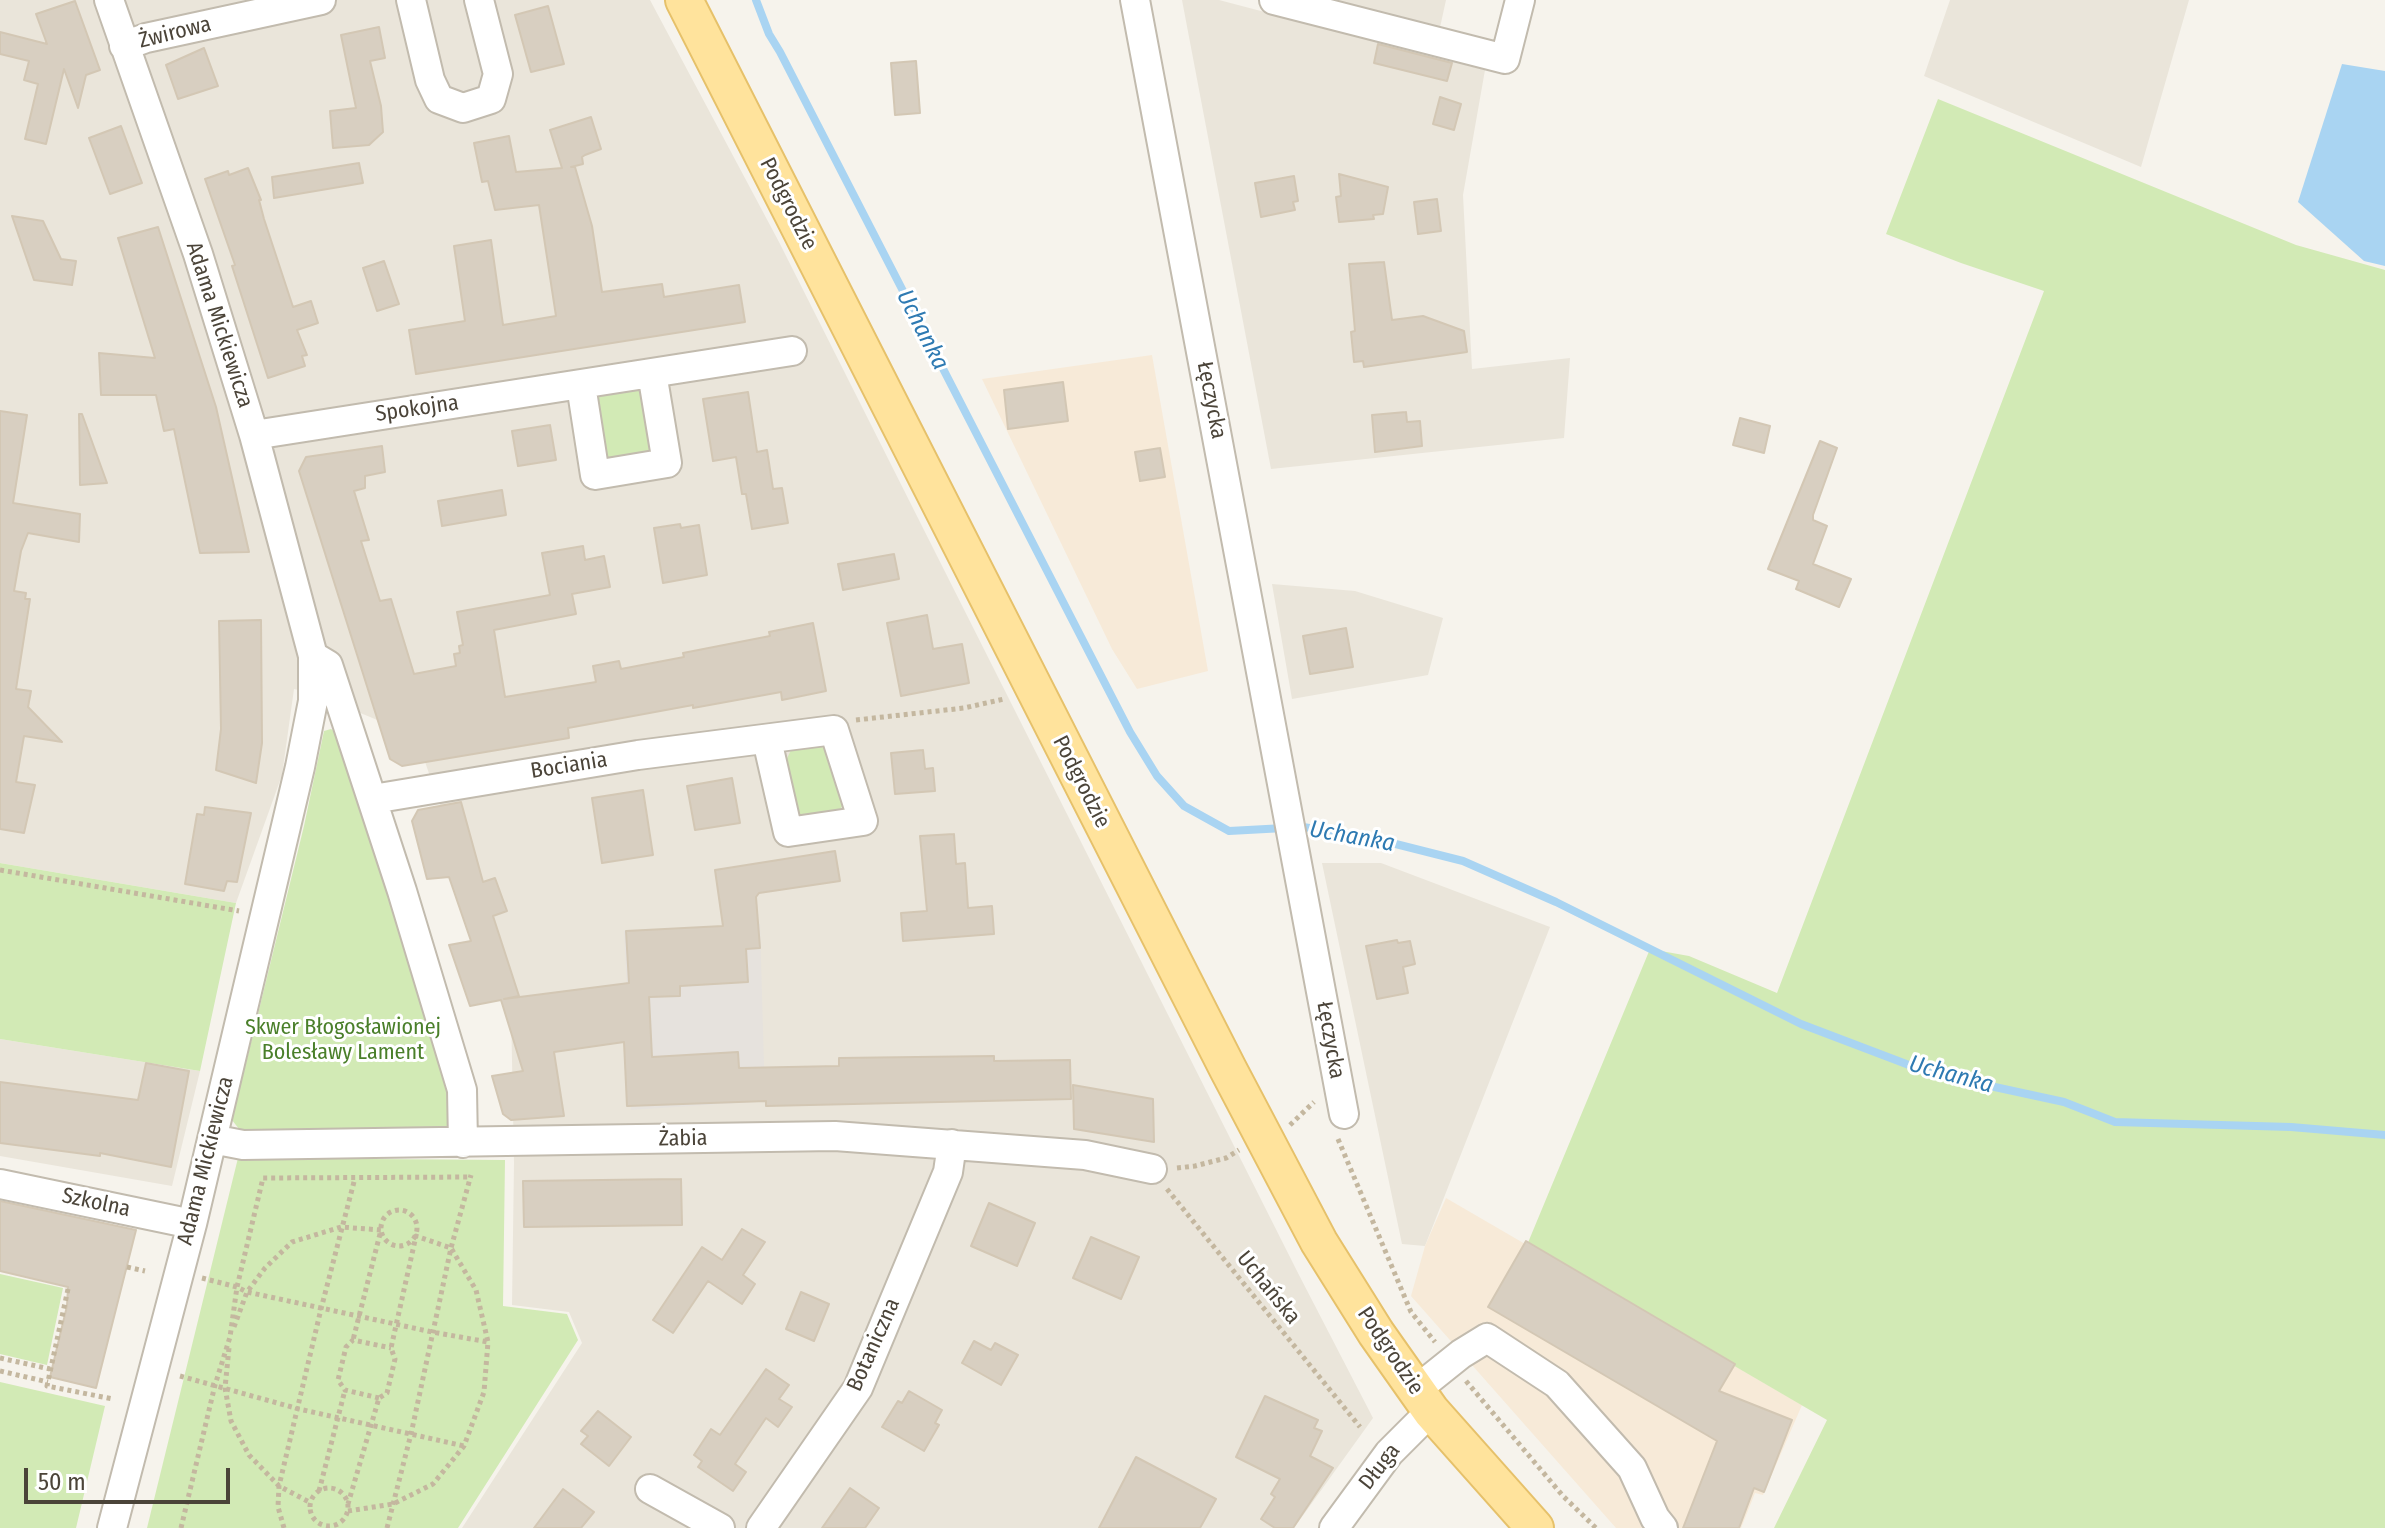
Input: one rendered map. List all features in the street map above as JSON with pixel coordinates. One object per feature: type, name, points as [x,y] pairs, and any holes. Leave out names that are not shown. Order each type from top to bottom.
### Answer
[{"type":"main road","name":"Podgrodzie","points":[[684,0],[1319,1242],[1376,1333],[1424,1400],[1535,1528]]},
{"type":"street","name":"Adama Mickiewicza","points":[[109,0],[198,254],[254,435],[313,656],[313,701],[300,767],[192,1224],[113,1527]]},
{"type":"street","name":"Żwirowa","points":[[124,46],[146,38],[321,0]]},
{"type":"street","points":[[411,0],[430,80],[439,99],[463,108],[491,99],[498,74],[479,0]]},
{"type":"street","name":"Łęczycka","points":[[1135,0],[1300,871],[1341,1126]]},
{"type":"street","points":[[1274,0],[1505,59],[1520,0]]},
{"type":"street","name":"Spokojna","points":[[254,435],[792,351]]},
{"type":"street","points":[[581,385],[595,475],[667,463],[652,373]]},
{"type":"street","name":"Adama Mickiewicza","points":[[313,656],[328,665],[373,799],[462,1090],[468,1143]]},
{"type":"street","points":[[767,740],[788,832],[863,821],[834,730]]},
{"type":"street","name":"Bociania","points":[[373,799],[638,755],[834,730]]},
{"type":"street","name":"Żabia","points":[[212,1139],[243,1145],[835,1136],[1085,1155],[1152,1169]]},
{"type":"street","name":"Botaniczna","points":[[761,1528],[858,1388],[948,1172],[952,1144]]},
{"type":"street","name":"Szkolna","points":[[0,1184],[192,1224]]},
{"type":"street","name":"Długa","points":[[1334,1528],[1451,1363],[1487,1338],[1557,1384],[1632,1468],[1655,1518],[1663,1528]]},
{"type":"street","points":[[650,1489],[720,1528]]},
{"type":"path","points":[[834,730],[847,721],[964,708],[1012,697]]},
{"type":"path","points":[[0,870],[242,912]]},
{"type":"path","points":[[1282,1129],[1292,1124],[1324,1092]]},
{"type":"path","points":[[1341,1126],[1411,1312],[1563,1496],[1596,1528]]},
{"type":"path","points":[[387,1528],[411,1434],[451,1248],[471,1177],[468,1143]]},
{"type":"path","points":[[1152,1169],[1195,1166],[1226,1158]]},
{"type":"path","name":"Uchańska","points":[[1152,1169],[1360,1427]]},
{"type":"path","points":[[311,1503],[279,1486],[249,1455],[231,1421],[225,1388],[237,1287],[263,1178],[471,1177]]},
{"type":"path","points":[[284,1528],[278,1507],[279,1486],[355,1178]]},
{"type":"path","points":[[394,1210],[403,1210],[416,1220],[416,1236],[391,1348],[395,1359],[387,1393],[379,1398],[345,1390],[338,1380],[346,1347],[353,1340],[382,1221],[394,1210]]},
{"type":"path","points":[[181,1528],[215,1385],[247,1292],[265,1268],[292,1242],[341,1227],[381,1230]]},
{"type":"path","points":[[381,1230],[389,1243],[396,1246],[411,1243],[416,1236]]},
{"type":"path","points":[[348,1511],[393,1504],[433,1484],[464,1446],[484,1392],[488,1342],[476,1290],[451,1248],[416,1236]]},
{"type":"path","points":[[127,1267],[145,1271]]},
{"type":"path","points":[[201,1278],[321,1309],[488,1342]]},
{"type":"path","points":[[68,1289],[47,1386],[113,1399]]},
{"type":"path","points":[[353,1340],[391,1348]]},
{"type":"path","points":[[0,1358],[50,1369]]},
{"type":"path","points":[[0,1371],[48,1382]]},
{"type":"path","points":[[179,1375],[299,1409],[464,1446]]},
{"type":"path","points":[[345,1390],[319,1491],[311,1503],[313,1518],[325,1526],[339,1523],[348,1511],[379,1398]]},
{"type":"path","points":[[319,1491],[326,1488],[340,1491],[348,1504]]},
{"type":"shaded area","points":[[0,0],[650,0],[779,242],[1373,1418],[1294,1528],[462,1528],[582,1343],[569,1312],[512,1305],[514,1163],[511,1009],[416,736],[312,693],[294,689],[282,775],[236,903],[0,863]]},
{"type":"shaded area","points":[[1182,0],[1219,0],[1485,70],[1463,195],[1472,369],[1570,358],[1564,438],[1271,469]]},
{"type":"shaded area","points":[[1319,0],[1446,0],[1439,32]]},
{"type":"shaded area","points":[[1950,0],[2189,0],[2141,167],[1924,76]]},
{"type":"shaded area","points":[[1152,355],[1208,671],[1137,689],[1112,649],[982,379]]},
{"type":"shaded area","points":[[1272,584],[1355,591],[1443,618],[1428,675],[1292,699]]},
{"type":"shaded area","points":[[1322,863],[1381,863],[1550,927],[1425,1246],[1402,1244]]},
{"type":"shaded area","points":[[760,924],[765,1101],[631,1110],[624,931]]},
{"type":"shaded area","points":[[0,1039],[200,1071],[172,1186],[0,1156]]},
{"type":"shaded area","points":[[1446,1198],[1802,1405],[1763,1495],[1755,1493],[1741,1528],[1616,1528],[1411,1296],[1425,1246]]},
{"type":"green space","points":[[1938,99],[2296,245],[2385,270],[2385,1528],[1774,1528],[1827,1420],[1527,1245],[1650,949],[1689,956],[1777,993],[2044,291],[1886,234]]},
{"type":"green space","points":[[642,383],[656,441],[650,456],[606,465],[591,392]]},
{"type":"green space","name":"Skwer Błogosławionej Bolesławy Lament","points":[[331,729],[338,734],[435,1032],[456,1116],[447,1133],[239,1129],[232,1120],[304,826],[324,731]]},
{"type":"green space","points":[[815,745],[828,749],[844,802],[839,812],[802,816],[795,811],[783,767],[791,750],[797,746]]},
{"type":"green space","points":[[0,863],[236,903],[200,1071],[0,1039]]},
{"type":"green space","points":[[238,1158],[505,1160],[503,1306],[567,1314],[578,1340],[458,1528],[147,1528]]},
{"type":"green space","points":[[0,1274],[63,1288],[47,1365],[0,1354]]},
{"type":"green space","points":[[0,1382],[105,1406],[76,1528],[0,1528]]},
{"type":"water","points":[[2342,64],[2385,71],[2385,266],[2364,261],[2298,202]]},
{"type":"building","points":[[75,1],[100,70],[86,75],[78,108],[64,69],[46,144],[25,139],[38,84],[24,80],[29,61],[0,54],[0,32],[47,44],[36,14]]},
{"type":"building","points":[[548,6],[564,64],[531,72],[515,15]]},
{"type":"building","points":[[379,27],[385,58],[370,61],[381,106],[383,132],[369,145],[333,148],[330,111],[356,108],[341,35]]},
{"type":"building","points":[[1378,44],[1452,63],[1447,81],[1374,63]]},
{"type":"building","points":[[204,48],[218,86],[178,99],[166,65]]},
{"type":"building","points":[[916,61],[920,113],[895,115],[891,63]]},
{"type":"building","points":[[1440,97],[1461,104],[1454,130],[1433,124]]},
{"type":"building","points":[[591,117],[601,149],[582,157],[583,164],[571,167],[575,167],[592,226],[602,292],[662,284],[664,297],[739,285],[745,322],[416,374],[409,330],[465,321],[454,246],[491,240],[503,325],[556,316],[539,205],[495,210],[488,181],[482,182],[474,143],[509,136],[516,172],[562,168],[550,130]]},
{"type":"building","points":[[121,126],[142,183],[110,194],[89,138]]},
{"type":"building","points":[[359,163],[363,183],[274,198],[272,177]]},
{"type":"building","points":[[248,168],[261,200],[264,219],[293,307],[311,301],[318,323],[297,330],[307,355],[302,356],[305,366],[268,378],[232,266],[235,265],[205,179]]},
{"type":"building","points":[[1339,174],[1388,187],[1383,214],[1373,215],[1374,219],[1339,222],[1336,197],[1341,196]]},
{"type":"building","points":[[1294,176],[1298,201],[1293,202],[1295,210],[1261,217],[1255,183]]},
{"type":"building","points":[[1437,199],[1441,231],[1418,234],[1414,202]]},
{"type":"building","points":[[12,216],[43,221],[61,259],[76,261],[72,285],[34,280]]},
{"type":"building","points":[[158,227],[216,407],[249,552],[200,553],[174,429],[164,431],[156,395],[101,395],[99,353],[155,358],[118,238]]},
{"type":"building","points":[[384,261],[399,304],[377,311],[363,268]]},
{"type":"building","points":[[1384,262],[1392,320],[1423,316],[1464,331],[1467,352],[1364,367],[1363,361],[1354,362],[1351,332],[1355,331],[1349,264]]},
{"type":"building","points":[[1063,382],[1068,421],[1008,429],[1004,390]]},
{"type":"building","points":[[748,392],[757,452],[767,450],[773,489],[782,488],[788,523],[752,529],[736,457],[713,461],[703,399]]},
{"type":"building","points":[[0,411],[27,415],[13,503],[80,514],[79,542],[28,533],[21,551],[14,591],[26,593],[25,599],[30,599],[16,689],[31,691],[28,707],[62,742],[24,736],[16,782],[35,785],[24,833],[0,829]]},
{"type":"building","points":[[1406,412],[1407,422],[1420,421],[1422,446],[1375,452],[1372,415]]},
{"type":"building","points":[[79,414],[82,414],[107,483],[80,485]]},
{"type":"building","points":[[1740,418],[1770,426],[1764,453],[1733,445]]},
{"type":"building","points":[[550,425],[556,460],[518,466],[512,431]]},
{"type":"building","points":[[1820,441],[1837,448],[1813,515],[1813,520],[1827,526],[1813,564],[1851,579],[1839,607],[1796,589],[1799,581],[1768,569]]},
{"type":"building","points":[[382,446],[385,472],[365,476],[365,488],[354,491],[369,540],[361,541],[380,601],[391,599],[414,674],[456,666],[454,654],[460,653],[459,646],[463,645],[457,612],[550,595],[542,553],[583,546],[585,560],[604,556],[610,587],[572,594],[576,614],[494,630],[505,697],[596,682],[593,666],[619,661],[621,669],[684,657],[683,653],[770,636],[769,632],[813,623],[826,691],[782,700],[781,692],[693,708],[693,705],[568,728],[569,738],[402,766],[390,759],[299,471],[306,457]]},
{"type":"building","points":[[1160,448],[1165,477],[1140,481],[1135,452]]},
{"type":"building","points":[[502,490],[506,515],[442,526],[438,501]]},
{"type":"building","points":[[680,524],[681,528],[699,525],[707,575],[663,583],[654,528]]},
{"type":"building","points":[[894,554],[899,579],[843,590],[838,564]]},
{"type":"building","points":[[927,615],[933,649],[962,644],[969,683],[901,696],[887,623]]},
{"type":"building","points":[[261,620],[262,743],[256,783],[216,770],[221,729],[219,621]]},
{"type":"building","points":[[1346,628],[1353,667],[1310,674],[1303,636]]},
{"type":"building","points":[[923,750],[925,769],[933,768],[935,791],[895,794],[891,753]]},
{"type":"building","points":[[732,778],[740,823],[695,830],[687,786]]},
{"type":"building","points":[[643,790],[653,855],[602,863],[592,798]]},
{"type":"building","points":[[461,802],[483,882],[495,878],[507,911],[493,916],[519,996],[504,999],[629,983],[626,931],[723,926],[715,870],[835,851],[840,881],[759,893],[756,897],[760,948],[746,949],[748,982],[680,986],[680,996],[649,997],[652,1057],[738,1052],[739,1068],[839,1066],[839,1058],[994,1056],[994,1061],[1070,1060],[1071,1099],[766,1106],[766,1101],[627,1106],[624,1042],[554,1052],[564,1116],[511,1120],[503,1114],[492,1076],[523,1071],[501,1000],[470,1006],[449,945],[471,941],[449,877],[427,879],[412,821],[418,810]]},
{"type":"building","points":[[205,807],[251,813],[237,882],[227,881],[224,891],[185,884],[197,814],[204,815]]},
{"type":"building","points":[[954,834],[956,864],[965,863],[968,908],[992,906],[994,934],[903,941],[901,913],[927,911],[920,836]]},
{"type":"building","points":[[1397,940],[1398,943],[1410,941],[1415,964],[1403,967],[1408,993],[1377,999],[1366,946]]},
{"type":"building","points":[[146,1063],[189,1071],[171,1167],[100,1153],[100,1156],[0,1143],[0,1082],[138,1100]]},
{"type":"building","points":[[1073,1085],[1153,1099],[1154,1142],[1074,1129]]},
{"type":"building","points":[[681,1179],[682,1225],[524,1227],[523,1181]]},
{"type":"building","points":[[0,1201],[136,1230],[96,1388],[50,1377],[67,1306],[68,1287],[0,1271]]},
{"type":"building","points":[[989,1203],[1035,1223],[1017,1266],[971,1246]]},
{"type":"building","points":[[742,1229],[765,1242],[743,1275],[755,1284],[742,1304],[708,1281],[673,1333],[653,1320],[702,1247],[722,1260]]},
{"type":"building","points":[[1091,1237],[1139,1257],[1121,1299],[1073,1278]]},
{"type":"building","points":[[1526,1241],[1735,1364],[1719,1391],[1792,1420],[1764,1492],[1754,1488],[1739,1528],[1683,1528],[1717,1441],[1488,1307]]},
{"type":"building","points":[[801,1292],[829,1304],[814,1341],[786,1329]]},
{"type":"building","points":[[974,1341],[991,1350],[995,1343],[1018,1355],[1001,1385],[962,1363]]},
{"type":"building","points":[[766,1369],[789,1385],[779,1399],[792,1407],[778,1427],[766,1418],[735,1464],[746,1472],[733,1491],[698,1467],[702,1461],[694,1455],[711,1429],[720,1435]]},
{"type":"building","points":[[909,1391],[942,1410],[935,1423],[939,1425],[924,1451],[882,1427],[898,1401],[902,1403]]},
{"type":"building","points":[[1265,1396],[1318,1420],[1314,1428],[1322,1431],[1310,1456],[1333,1468],[1293,1528],[1275,1528],[1261,1519],[1275,1497],[1271,1494],[1280,1479],[1236,1457]]},
{"type":"building","points":[[598,1411],[631,1437],[609,1466],[581,1444],[588,1436],[581,1431]]},
{"type":"building","points":[[1136,1457],[1216,1499],[1200,1528],[1099,1528]]},
{"type":"building","points":[[850,1488],[879,1508],[865,1528],[822,1528]]},
{"type":"building","points":[[563,1489],[594,1512],[581,1528],[534,1528]]},
{"type":"waterway","name":"Uchanka","points":[[756,0],[769,34],[1130,732],[1157,776],[1184,806],[1229,831],[1303,827],[1368,837],[1463,861],[1556,902],[1801,1024],[1930,1073],[2064,1102],[2115,1122],[2291,1127],[2385,1135]]}]
